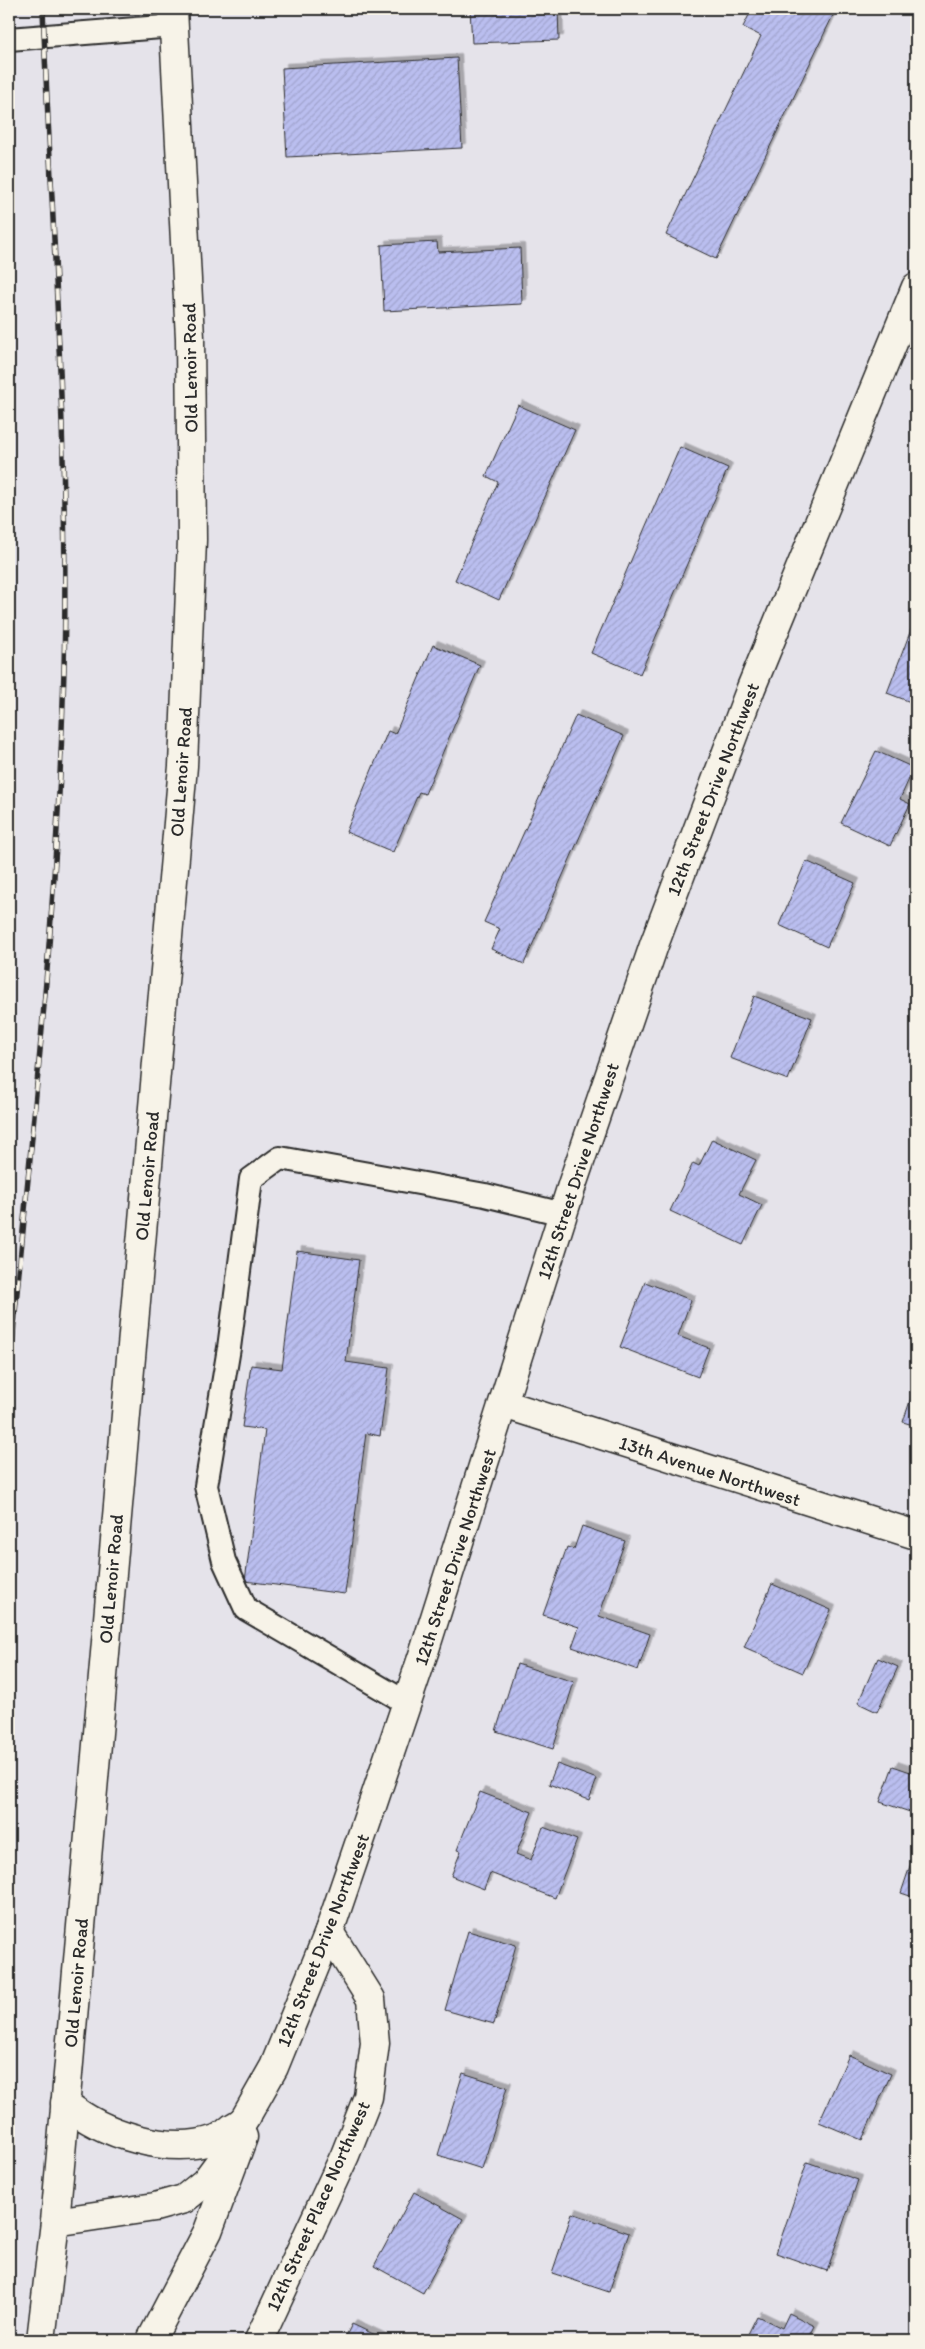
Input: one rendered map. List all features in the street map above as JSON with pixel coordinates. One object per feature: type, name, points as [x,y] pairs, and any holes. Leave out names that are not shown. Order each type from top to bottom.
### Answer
[{"type":"street","name":"Old Lenoir Road","points":[[41,2340],[55,2222],[183,766],[192,540],[191,367],[174,17]]},
{"type":"street","name":"12th Street Drive Northwest","points":[[255,2105],[274,2068],[329,1932],[407,1703],[504,1404],[563,1214],[654,944],[741,715],[916,287]]},
{"type":"street","name":"13th Avenue Northwest","points":[[504,1404],[916,1535]]},
{"type":"street","name":"12th Street Place Northwest","points":[[259,2340],[345,2155],[368,2097],[375,2043],[371,1999],[329,1932]]},
{"type":"street","points":[[65,2103],[74,2110],[123,2135],[148,2142],[182,2145],[217,2139],[245,2119],[255,2105]]},
{"type":"street","points":[[55,2222],[155,2207],[184,2199],[205,2182],[255,2105]]},
{"type":"street","points":[[151,2340],[208,2231],[255,2105]]},
{"type":"lane","points":[[9,39],[174,17]]},
{"type":"lane","points":[[407,1703],[246,1609],[224,1561],[206,1486],[229,1348],[251,1179],[280,1158],[485,1195],[563,1214]]},
{"type":"building","points":[[470,9],[558,9],[559,40],[472,43]]},
{"type":"building","points":[[752,9],[836,9],[716,259],[666,235],[761,36],[743,27]]},
{"type":"building","points":[[457,58],[462,148],[287,157],[282,68]]},
{"type":"building","points":[[437,242],[438,252],[520,248],[522,304],[384,311],[381,245]]},
{"type":"building","points":[[518,405],[575,430],[499,600],[455,580],[498,482],[486,476]]},
{"type":"building","points":[[680,447],[728,468],[640,674],[591,653]]},
{"type":"building","points":[[912,627],[916,628],[916,704],[887,693]]},
{"type":"building","points":[[433,645],[480,665],[425,794],[419,792],[393,852],[346,832],[388,731],[395,734]]},
{"type":"building","points":[[576,715],[624,736],[524,964],[491,949],[500,929],[484,922]]},
{"type":"building","points":[[876,751],[914,768],[900,799],[910,804],[890,846],[841,823]]},
{"type":"building","points":[[806,861],[855,883],[827,947],[779,925]]},
{"type":"building","points":[[754,996],[812,1018],[788,1080],[730,1058]]},
{"type":"building","points":[[712,1139],[756,1160],[739,1194],[762,1205],[743,1245],[670,1211],[693,1163],[699,1166]]},
{"type":"building","points":[[297,1251],[359,1260],[346,1362],[389,1368],[380,1436],[366,1433],[345,1594],[245,1581],[265,1430],[242,1427],[251,1365],[282,1369]]},
{"type":"building","points":[[645,1282],[691,1300],[678,1336],[709,1348],[698,1377],[620,1347]]},
{"type":"building","points":[[916,1383],[916,1426],[903,1422]]},
{"type":"building","points":[[582,1526],[625,1541],[599,1616],[650,1634],[638,1670],[572,1647],[579,1627],[543,1615],[567,1547],[574,1549]]},
{"type":"building","points":[[772,1584],[831,1610],[803,1673],[744,1647]]},
{"type":"building","points":[[878,1658],[898,1667],[877,1712],[858,1703]]},
{"type":"building","points":[[517,1664],[574,1682],[553,1749],[496,1731]]},
{"type":"building","points":[[557,1764],[597,1779],[589,1800],[549,1784]]},
{"type":"building","points":[[893,1766],[916,1774],[916,1814],[880,1802]]},
{"type":"building","points":[[480,1792],[532,1812],[516,1854],[531,1860],[543,1827],[577,1840],[555,1898],[490,1873],[484,1889],[451,1876],[461,1851],[457,1850]]},
{"type":"building","points":[[916,1848],[916,1898],[901,1893]]},
{"type":"building","points":[[468,1931],[516,1945],[494,2024],[445,2010]]},
{"type":"building","points":[[849,2055],[891,2074],[862,2140],[819,2122]]},
{"type":"building","points":[[463,2073],[507,2087],[482,2169],[438,2155]]},
{"type":"building","points":[[807,2162],[858,2180],[827,2271],[776,2253]]},
{"type":"building","points":[[414,2192],[463,2219],[423,2293],[374,2266]]},
{"type":"building","points":[[572,2213],[629,2233],[609,2292],[552,2273]]},
{"type":"building","points":[[789,2313],[815,2326],[808,2340],[745,2340],[757,2316],[782,2328]]},
{"type":"building","points":[[352,2324],[386,2340],[344,2340]]},
{"type":"railway","points":[[9,1376],[50,935],[61,758],[64,669],[65,586],[62,422],[43,9]]}]
